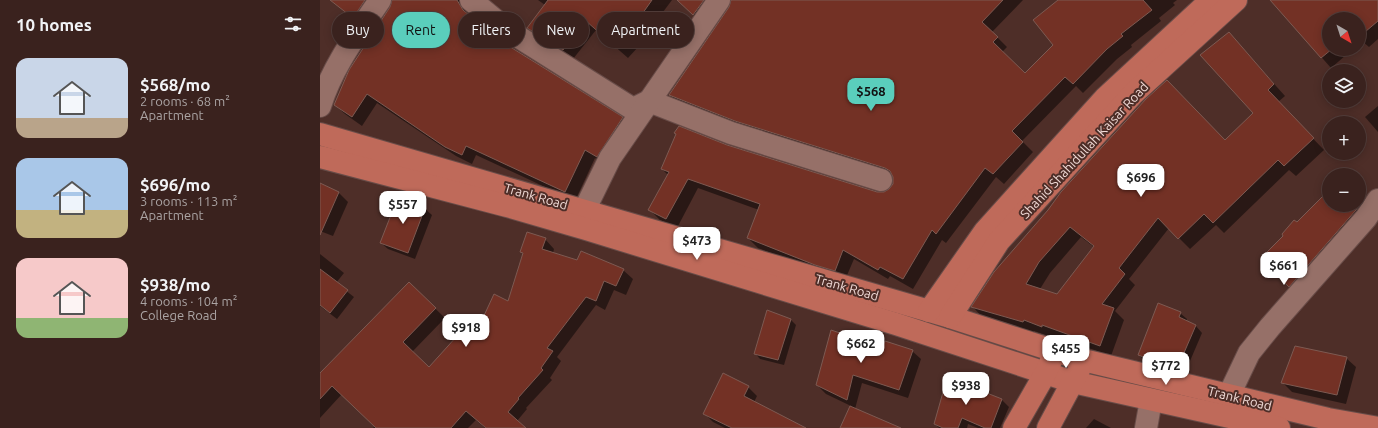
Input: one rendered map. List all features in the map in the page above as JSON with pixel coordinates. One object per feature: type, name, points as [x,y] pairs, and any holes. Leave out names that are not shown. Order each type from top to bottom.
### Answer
[{"type":"main road","name":"Shahid Shahidullah Kaisar Road","points":[[929,311],[985,231],[1100,104],[1121,81],[1211,0]]},
{"type":"main road","name":"Shahid Shahidullah Kaisar Road","points":[[950,317],[999,241],[1133,94],[1236,0]]},
{"type":"main road","name":"Trank Road","points":[[320,134],[950,317],[1084,360],[1328,419],[1378,428]]},
{"type":"main road","name":"Trank Road","points":[[320,157],[492,202],[564,223],[896,324],[1073,382],[1279,428]]},
{"type":"main road","points":[[1014,428],[1045,374],[1055,351]]},
{"type":"main road","points":[[1048,428],[1084,360]]},
{"type":"street","points":[[320,106],[326,86],[350,44],[380,0]]},
{"type":"street","points":[[471,0],[506,29],[633,109],[649,101],[731,133],[881,180]]},
{"type":"street","points":[[584,211],[610,158],[719,0]]},
{"type":"street","points":[[1229,395],[1249,354],[1270,327],[1366,218],[1378,200]]},
{"type":"street","points":[[1146,428],[1152,400]]},
{"type":"building","points":[[330,0],[365,0],[357,12],[345,12]]},
{"type":"building","points":[[392,0],[457,0],[465,12],[458,12],[458,48],[512,48],[623,117],[597,157],[585,150],[565,192],[466,146],[462,155],[445,147],[367,94],[352,117],[334,105],[349,70],[363,48],[384,48],[384,16],[390,7]]},
{"type":"building","points":[[548,0],[652,0],[644,12],[597,12],[597,31],[589,24],[589,12],[539,12]]},
{"type":"building","points":[[677,0],[704,0],[694,14],[694,12],[690,12]]},
{"type":"building","points":[[731,0],[1003,0],[982,22],[998,37],[993,42],[1025,73],[1053,45],[1033,20],[1058,0],[1143,0],[1152,10],[1121,34],[1123,36],[1107,49],[1073,84],[1065,77],[1012,131],[1023,142],[993,174],[985,168],[936,234],[932,230],[903,279],[880,267],[878,270],[843,250],[835,271],[815,265],[747,238],[760,204],[688,179],[666,219],[648,210],[669,172],[661,169],[676,134],[674,133],[679,126],[727,145],[877,192],[884,192],[893,184],[893,177],[890,171],[885,168],[735,121],[669,95],[729,7]]},
{"type":"building","points":[[1270,0],[1378,0],[1378,21],[1366,31],[1366,12],[1322,12],[1322,56],[1323,56],[1321,58]]},
{"type":"building","points":[[533,20],[533,32],[527,28]]},
{"type":"building","points":[[1229,32],[1274,84],[1268,90],[1314,138],[1284,166],[1278,160],[1213,223],[1204,214],[1178,239],[1158,218],[1119,268],[1125,274],[1102,304],[1114,308],[1100,346],[1042,325],[1042,327],[1024,320],[1023,322],[971,307],[994,272],[1048,210],[1061,192],[1146,99],[1167,80],[1225,140],[1253,113],[1200,55]],"holes":[[[1070,227],[1094,246],[1057,294],[1026,284],[1039,262]]]},
{"type":"building","points":[[320,183],[339,192],[320,235]]},
{"type":"building","points":[[398,197],[425,208],[408,253],[380,243]]},
{"type":"building","points":[[1322,197],[1322,212],[1354,212],[1289,287],[1260,259],[1283,236],[1282,234],[1294,220],[1297,222]]},
{"type":"building","points":[[527,232],[546,238],[542,249],[577,260],[581,251],[624,269],[616,286],[604,281],[596,301],[586,297],[547,348],[553,351],[541,368],[543,370],[518,398],[519,399],[508,412],[526,428],[486,428],[466,411],[451,428],[376,428],[332,386],[320,399],[320,373],[409,282],[436,308],[403,342],[429,367],[476,315],[482,320],[494,294],[508,301],[523,253],[520,252]]},
{"type":"building","points":[[320,269],[348,290],[330,313],[320,305]]},
{"type":"building","points":[[1158,303],[1181,312],[1179,317],[1196,325],[1177,369],[1138,355]]},
{"type":"building","points":[[767,310],[791,319],[778,360],[754,354]]},
{"type":"building","points":[[831,330],[882,347],[885,341],[913,350],[899,390],[853,375],[847,400],[816,385]]},
{"type":"building","points":[[1295,346],[1347,357],[1337,395],[1281,383]]},
{"type":"building","points":[[723,373],[749,386],[744,396],[806,428],[732,428],[703,414]]},
{"type":"building","points":[[947,378],[974,386],[974,388],[1002,399],[991,428],[985,428],[962,418],[958,428],[943,428],[934,424]]},
{"type":"building","points":[[850,406],[901,428],[840,428]]}]
